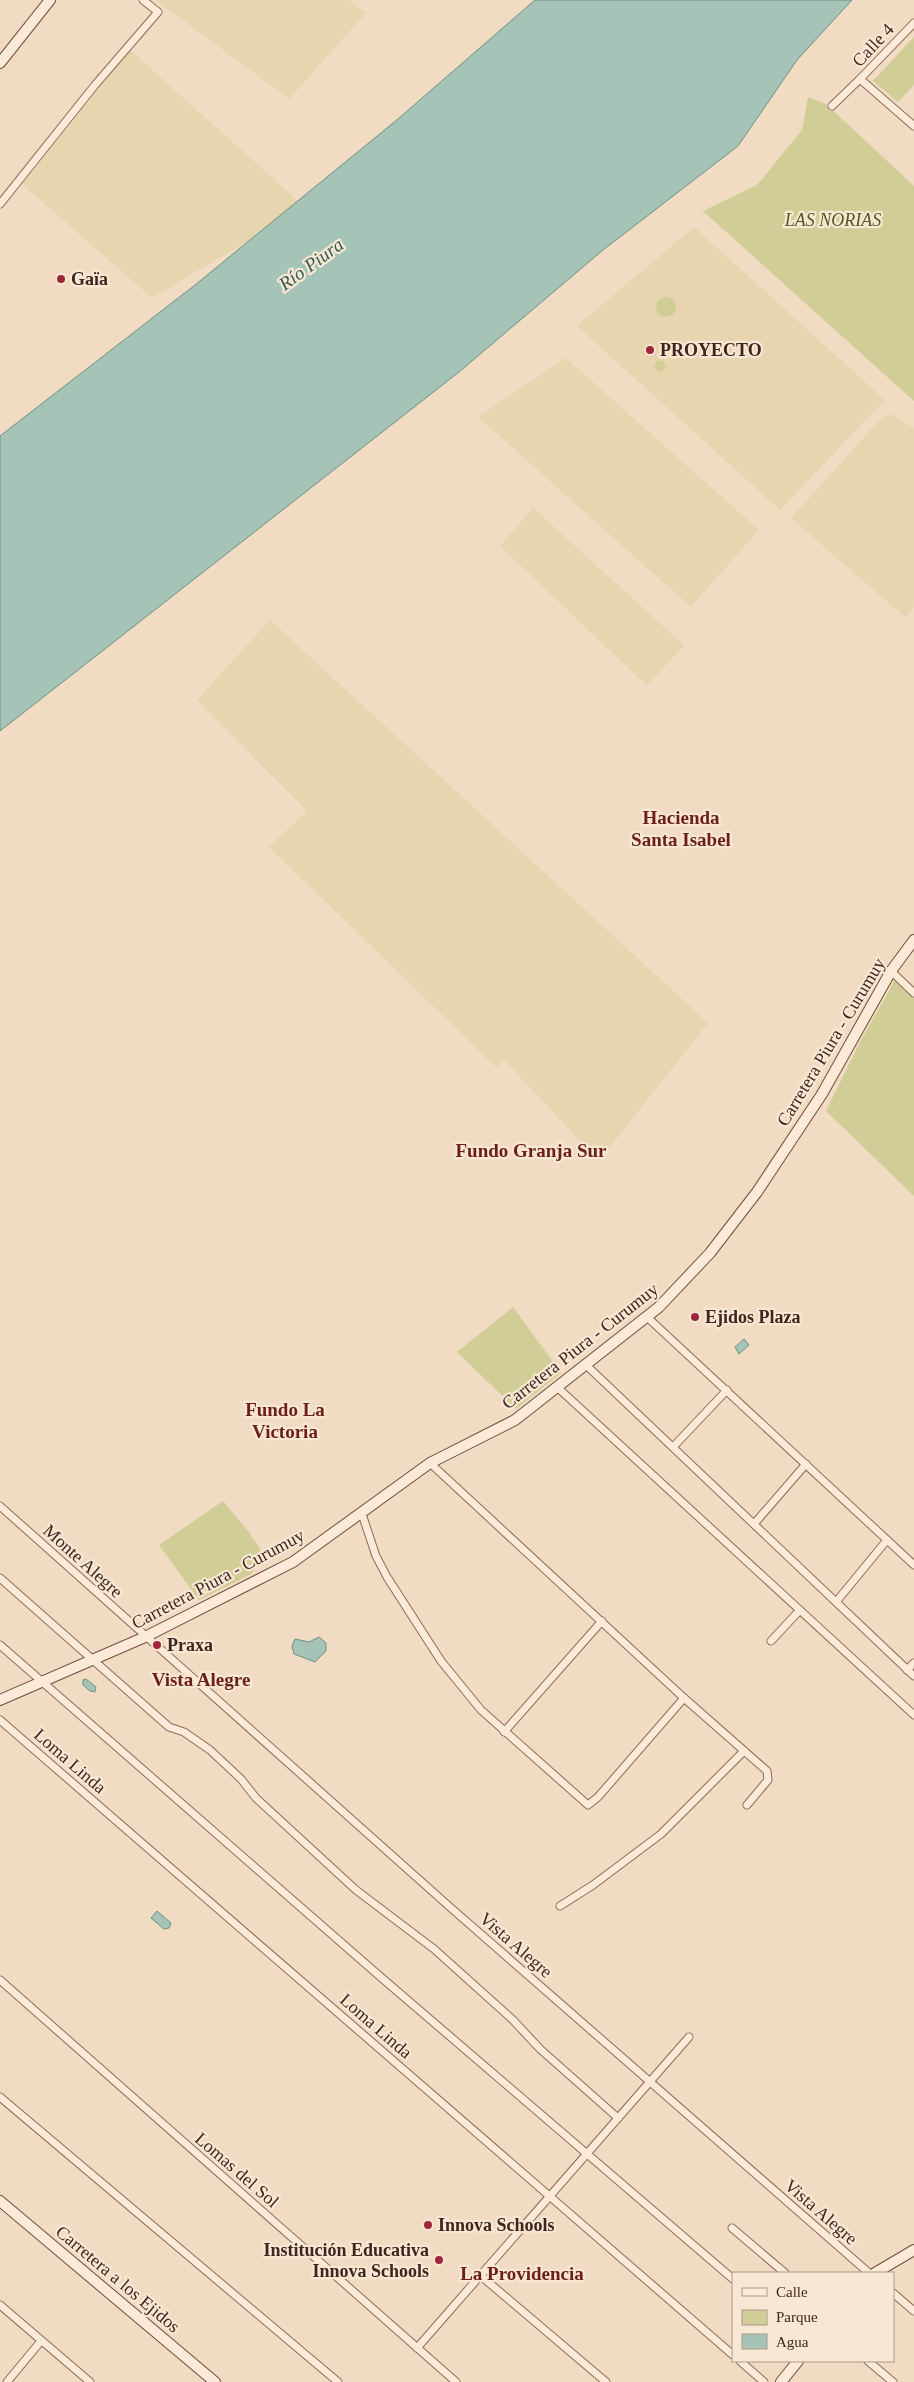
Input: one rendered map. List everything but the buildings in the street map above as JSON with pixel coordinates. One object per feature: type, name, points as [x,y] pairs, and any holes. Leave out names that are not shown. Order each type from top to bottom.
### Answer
[{"type":"main road","points":[[0,63],[50,0]]},
{"type":"main road","name":"Carretera Piura - Curumuy","points":[[0,1700],[146,1637],[294,1562],[362,1514],[430,1462],[515,1420],[647,1317],[704,1260],[757,1192],[822,1094],[891,971],[914,940]]},
{"type":"main road","name":"Carretera a los Ejidos","points":[[0,2201],[215,2382]]},
{"type":"main road","points":[[877,2272],[914,2250]]},
{"type":"main road","points":[[781,2382],[797,2362]]},
{"type":"street","points":[[0,204],[100,80],[158,12],[143,0]]},
{"type":"street","name":"Calle 4","points":[[913,25],[860,79],[914,126]]},
{"type":"street","points":[[832,106],[860,79]]},
{"type":"street","points":[[891,971],[914,993]]},
{"type":"street","points":[[647,1317],[914,1565]]},
{"type":"street","points":[[586,1365],[674,1446],[914,1676]]},
{"type":"street","points":[[557,1388],[914,1716]]},
{"type":"street","points":[[674,1446],[727,1390]]},
{"type":"street","points":[[430,1462],[769,1775],[764,1786],[746,1805]]},
{"type":"street","points":[[754,1524],[806,1464]]},
{"type":"street","name":"Monte Alegre","points":[[0,1506],[146,1637]]},
{"type":"street","points":[[362,1514],[376,1556],[386,1577],[417,1626],[452,1675],[481,1710],[504,1732],[588,1805],[684,1698]]},
{"type":"street","points":[[836,1602],[887,1540]]},
{"type":"street","points":[[0,1578],[96,1660],[169,1728],[184,1732],[210,1750],[241,1779],[256,1798],[356,1890],[434,1950],[513,2020],[540,2049],[618,2118]]},
{"type":"street","points":[[771,1642],[800,1610]]},
{"type":"street","points":[[504,1732],[602,1622]]},
{"type":"street","name":"Vista Alegre","points":[[146,1637],[649,2082],[868,2272]]},
{"type":"street","points":[[0,1645],[732,2278]]},
{"type":"street","points":[[908,1670],[914,1663]]},
{"type":"street","name":"Loma Linda","points":[[0,1720],[732,2354]]},
{"type":"street","points":[[560,1906],[593,1885],[661,1834],[744,1751]]},
{"type":"street","name":"Lomas del Sol","points":[[0,1980],[456,2382]]},
{"type":"street","points":[[417,2348],[482,2276],[689,2037]]},
{"type":"street","points":[[0,2097],[338,2382]]},
{"type":"street","points":[[732,2228],[784,2272]]},
{"type":"street","points":[[482,2276],[606,2382]]},
{"type":"street","points":[[894,2294],[914,2311]]},
{"type":"street","points":[[0,2305],[90,2382]]},
{"type":"street","points":[[7,2382],[41,2341]]},
{"type":"street","points":[[741,2362],[764,2382]]},
{"type":"street","points":[[869,2362],[893,2382]]},
{"type":"shaded area","points":[[156,0],[349,0],[366,13],[289,99]]},
{"type":"shaded area","points":[[130,50],[305,207],[152,298],[22,184]]},
{"type":"shaded area","points":[[694,227],[885,400],[780,510],[577,326]]},
{"type":"shaded area","points":[[566,358],[759,530],[691,607],[478,417]]},
{"type":"shaded area","points":[[891,414],[914,428],[914,607],[905,617],[791,518],[877,423]]},
{"type":"shaded area","points":[[533,508],[684,645],[647,686],[500,546]]},
{"type":"shaded area","points":[[270,620],[708,1023],[599,1161],[504,1060],[497,1068],[269,847],[307,811],[197,700]]},
{"type":"green space","points":[[914,37],[914,85],[898,102],[873,81]]},
{"type":"green space","name":"LAS NORIAS","points":[[808,97],[826,104],[914,186],[914,401],[703,211],[757,185],[802,130]]},
{"type":"green space","points":[[666,297],[673,300],[676,307],[673,314],[666,317],[659,314],[656,307],[659,300]]},
{"type":"green space","points":[[660,360],[666,366],[660,372],[654,366]]},
{"type":"green space","points":[[895,980],[914,998],[914,1196],[826,1111],[860,1042]]},
{"type":"green space","points":[[513,1307],[561,1373],[516,1409],[457,1352]]},
{"type":"green space","points":[[223,1501],[248,1531],[265,1556],[251,1574],[199,1600],[159,1545]]},
{"type":"water","name":"Río Piura","points":[[535,0],[852,0],[797,60],[738,146],[603,250],[459,372],[0,731],[0,436],[195,285],[398,119]]},
{"type":"water","points":[[744,1339],[749,1345],[739,1354],[735,1347]]},
{"type":"water","points":[[319,1637],[326,1643],[326,1651],[315,1662],[294,1654],[292,1646],[295,1639],[309,1642]]},
{"type":"water","points":[[86,1679],[96,1687],[95,1692],[90,1691],[83,1685],[83,1680]]},
{"type":"water","points":[[157,1911],[171,1923],[169,1928],[164,1929],[151,1918]]},
{"type":"place","name":"Gaïa","points":[[61,279]]},
{"type":"place","name":"PROYECTO","points":[[650,350]]},
{"type":"place","name":"Ejidos Plaza","points":[[695,1317]]},
{"type":"place","name":"Praxa","points":[[157,1645]]},
{"type":"place","name":"Innova Schools","points":[[428,2225]]},
{"type":"place","name":"Institución Educativa Innova Schools","points":[[439,2260]]},
{"type":"district","name":"Hacienda Santa Isabel","points":[[681,828]]},
{"type":"district","name":"Fundo Granja Sur","points":[[531,1150]]},
{"type":"district","name":"Fundo La Victoria","points":[[285,1420]]},
{"type":"district","name":"Vista Alegre","points":[[201,1679]]},
{"type":"district","name":"La Providencia","points":[[522,2273]]}]
